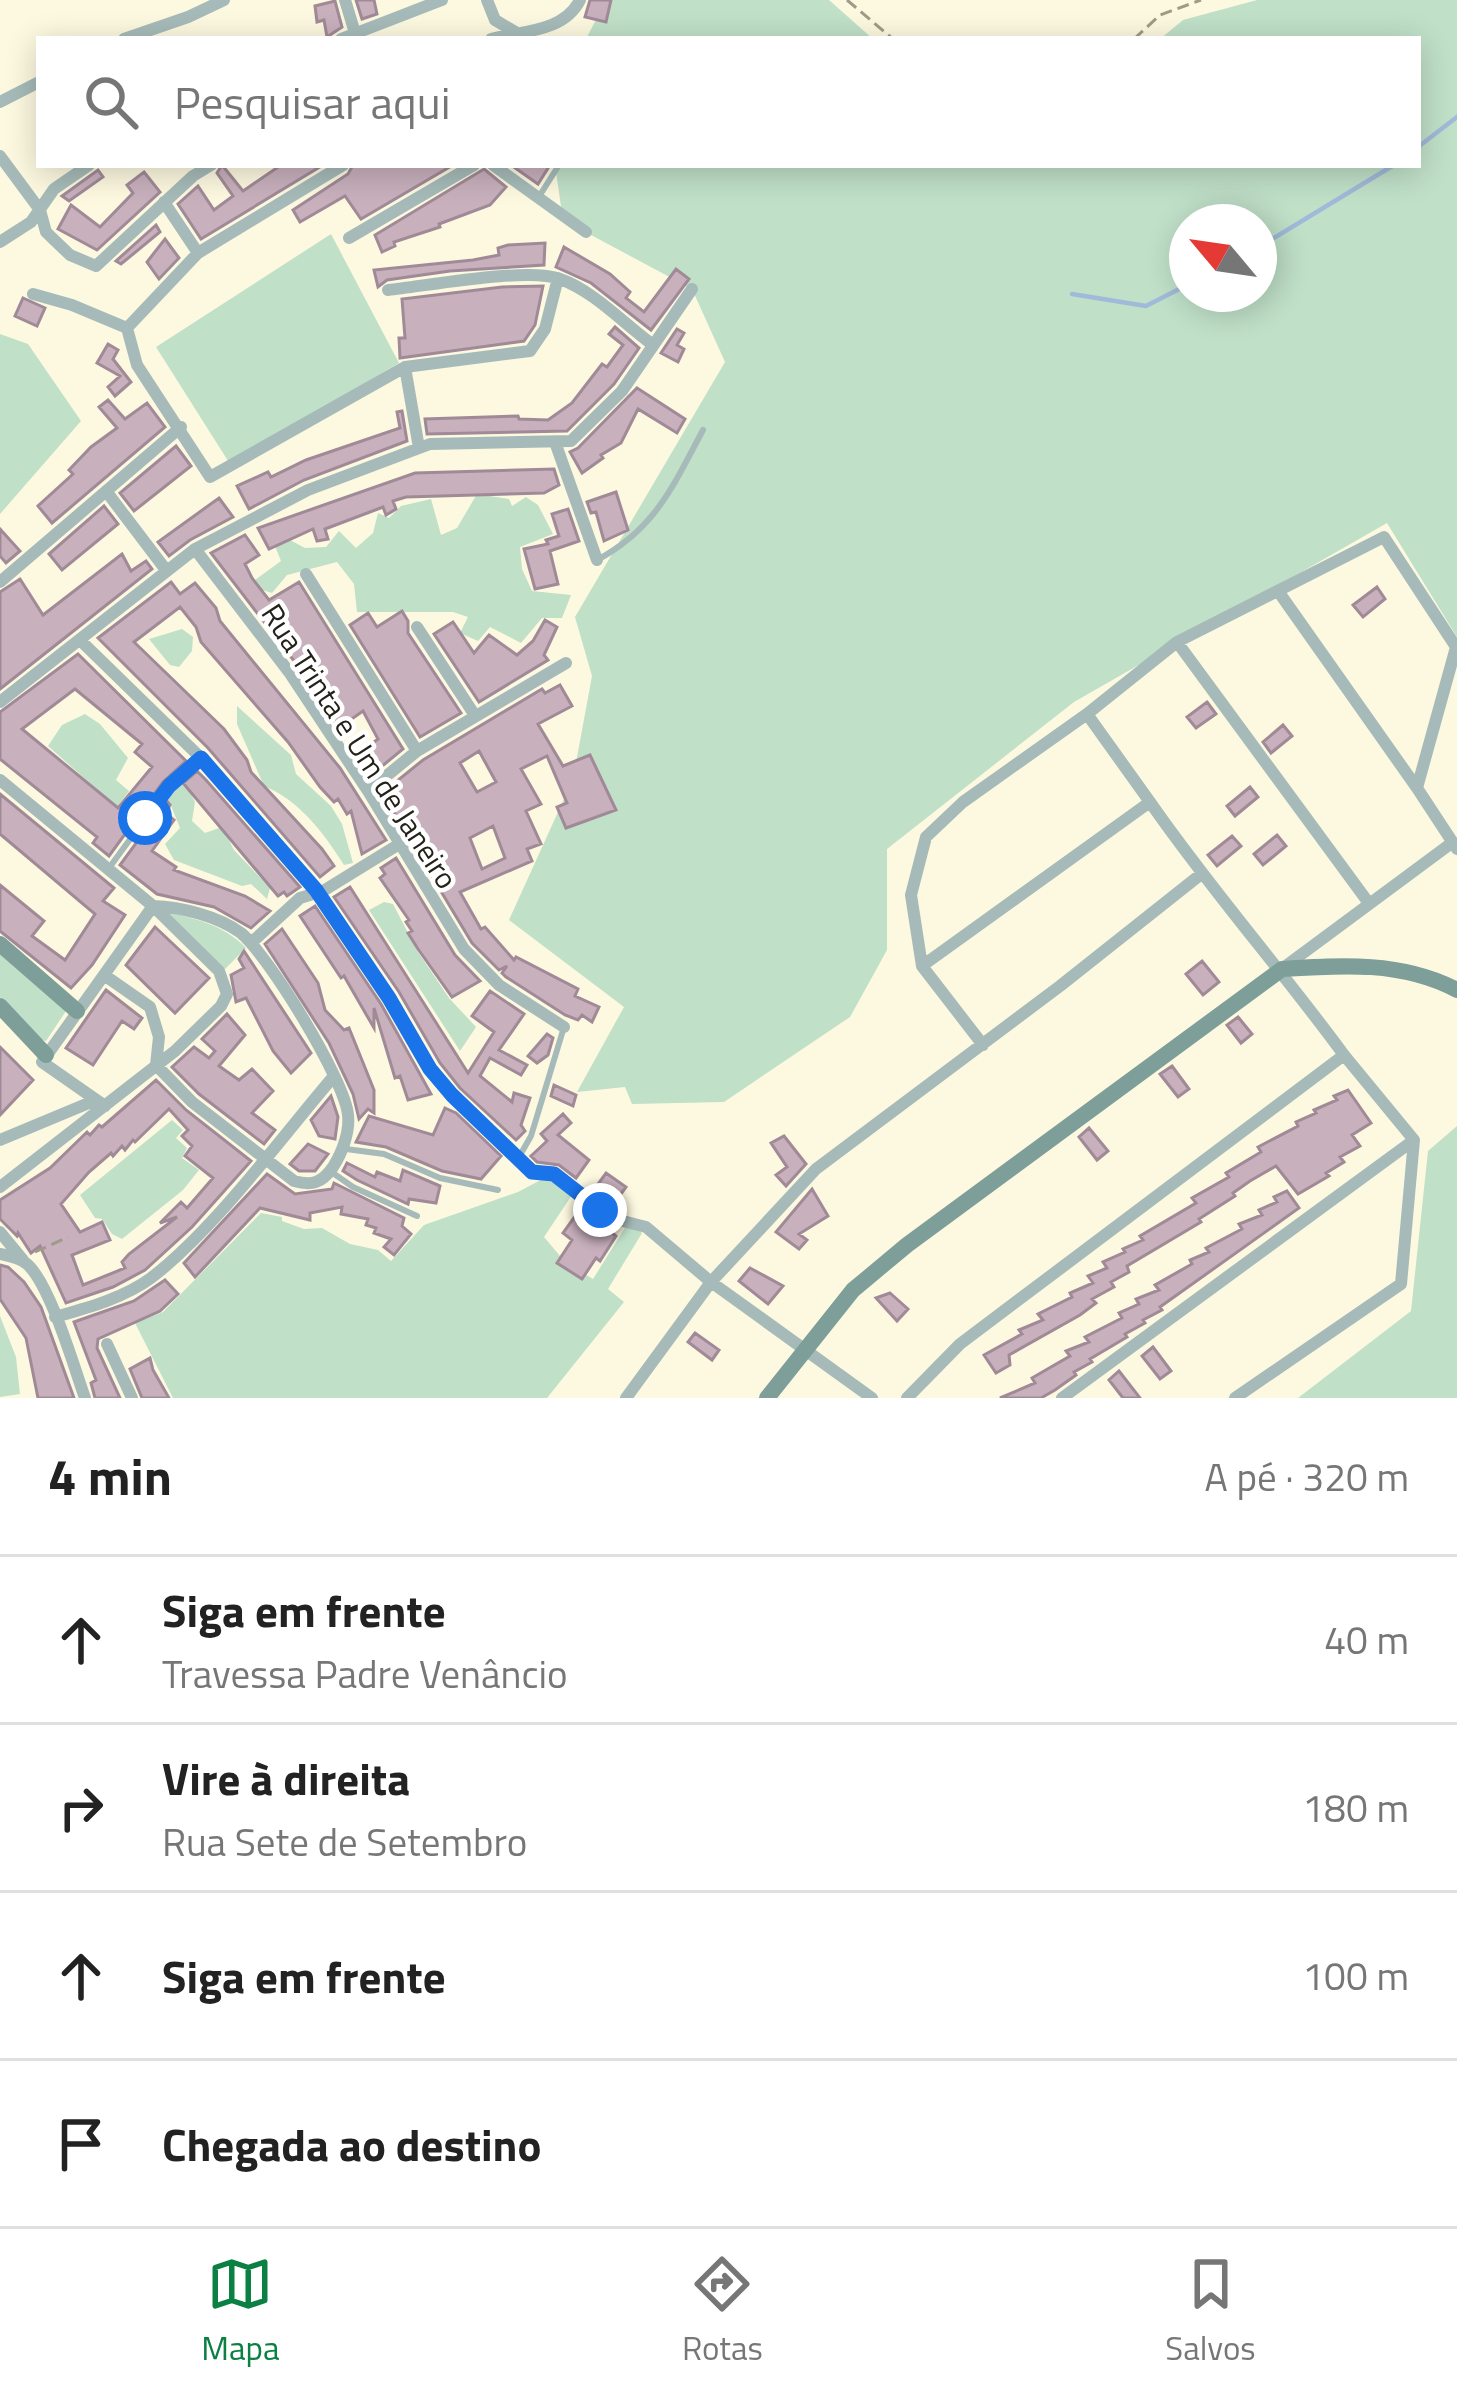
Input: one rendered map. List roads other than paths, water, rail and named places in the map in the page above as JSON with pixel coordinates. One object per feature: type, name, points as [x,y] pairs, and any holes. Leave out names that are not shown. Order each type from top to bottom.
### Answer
[{"type":"street","points":[[133,36],[224,0]]},
{"type":"street","points":[[345,0],[356,33]]},
{"type":"street","points":[[348,36],[416,4],[442,0]]},
{"type":"street","points":[[488,0],[496,20],[519,36],[555,25],[571,15],[580,0]]},
{"type":"street","points":[[0,102],[36,84]]},
{"type":"street","points":[[0,156],[40,210],[46,232],[70,255],[95,266],[164,202],[190,170]]},
{"type":"street","points":[[0,242],[31,222],[54,189],[85,168]]},
{"type":"street","points":[[127,328],[198,254],[338,168]]},
{"type":"street","points":[[349,238],[469,168]]},
{"type":"street","points":[[497,168],[586,232]]},
{"type":"street","points":[[164,202],[198,254]]},
{"type":"street","points":[[388,290],[531,276],[558,278],[592,297],[653,345]]},
{"type":"street","points":[[127,328],[137,364],[210,477],[405,367],[530,351],[544,329],[558,278]]},
{"type":"street","points":[[0,702],[195,549],[308,490],[430,444],[571,441],[622,391],[692,289]]},
{"type":"street","points":[[33,294],[72,304],[127,328]]},
{"type":"street","points":[[405,367],[418,448]]},
{"type":"street","points":[[0,582],[181,427]]},
{"type":"street","points":[[555,442],[597,560]]},
{"type":"street","points":[[106,491],[166,570]]},
{"type":"street","points":[[983,1045],[922,966],[911,895],[926,837],[963,802],[1087,714],[1177,642],[1384,537],[1456,648],[1418,788]]},
{"type":"street","name":"Rua Trinta e Um de Janeiro","points":[[195,549],[289,672],[401,843],[447,925],[482,971],[564,1027]]},
{"type":"street","points":[[306,574],[417,751]]},
{"type":"street","points":[[767,1398],[853,1289],[907,1245],[1368,902],[1455,846],[1278,591]]},
{"type":"street","points":[[418,627],[474,714]]},
{"type":"street","points":[[81,641],[201,758],[316,890],[430,1069],[532,1172],[554,1174],[610,1218],[646,1227],[711,1282],[872,1398]]},
{"type":"street","points":[[1177,642],[1368,902]]},
{"type":"street","points":[[368,791],[474,714],[566,663]]},
{"type":"street","points":[[1087,714],[1200,874],[1282,969],[1414,1140],[1401,1284],[1235,1398]]},
{"type":"street","points":[[0,781],[153,906],[219,970],[226,994],[221,1006],[156,1065],[100,1103],[0,1187]]},
{"type":"street","points":[[922,966],[1150,802]]},
{"type":"street","points":[[251,944],[300,898],[323,891],[401,843]]},
{"type":"street","points":[[626,1398],[711,1282],[816,1169],[1200,874]]},
{"type":"street","points":[[104,975],[150,1007],[158,1037],[156,1065],[191,1102],[294,1181],[309,1185],[330,1171],[342,1148],[348,1116],[334,1076],[251,944],[212,920],[153,906]]},
{"type":"street","points":[[100,1103],[42,1062],[153,906]]},
{"type":"street","points":[[0,944],[77,1011]]},
{"type":"street","points":[[1282,969],[1356,964],[1407,972],[1457,990]]},
{"type":"street","points":[[0,1006],[46,1055]]},
{"type":"street","points":[[907,1398],[960,1344],[1344,1055]]},
{"type":"street","points":[[55,1317],[148,1281],[192,1239],[334,1076]]},
{"type":"street","points":[[0,1140],[100,1103]]},
{"type":"street","points":[[1062,1398],[1414,1140]]},
{"type":"street","points":[[0,1232],[32,1270],[85,1398]]},
{"type":"street","points":[[0,1254],[24,1261]]},
{"type":"street","points":[[107,1344],[132,1398]]},
{"type":"lane","points":[[538,198],[558,168]]},
{"type":"lane","points":[[597,560],[650,522],[703,430]]},
{"type":"lane","points":[[109,868],[169,786],[201,758]]},
{"type":"lane","points":[[519,1157],[531,1136],[564,1027]]},
{"type":"lane","points":[[342,1148],[384,1154],[440,1178],[498,1190]]},
{"type":"lane","points":[[330,1171],[353,1187],[417,1216]]},
{"type":"waterway","points":[[1421,145],[1457,117]]},
{"type":"waterway","points":[[1277,236],[1389,168]]},
{"type":"waterway","points":[[1072,294],[1146,306],[1169,294]]}]
